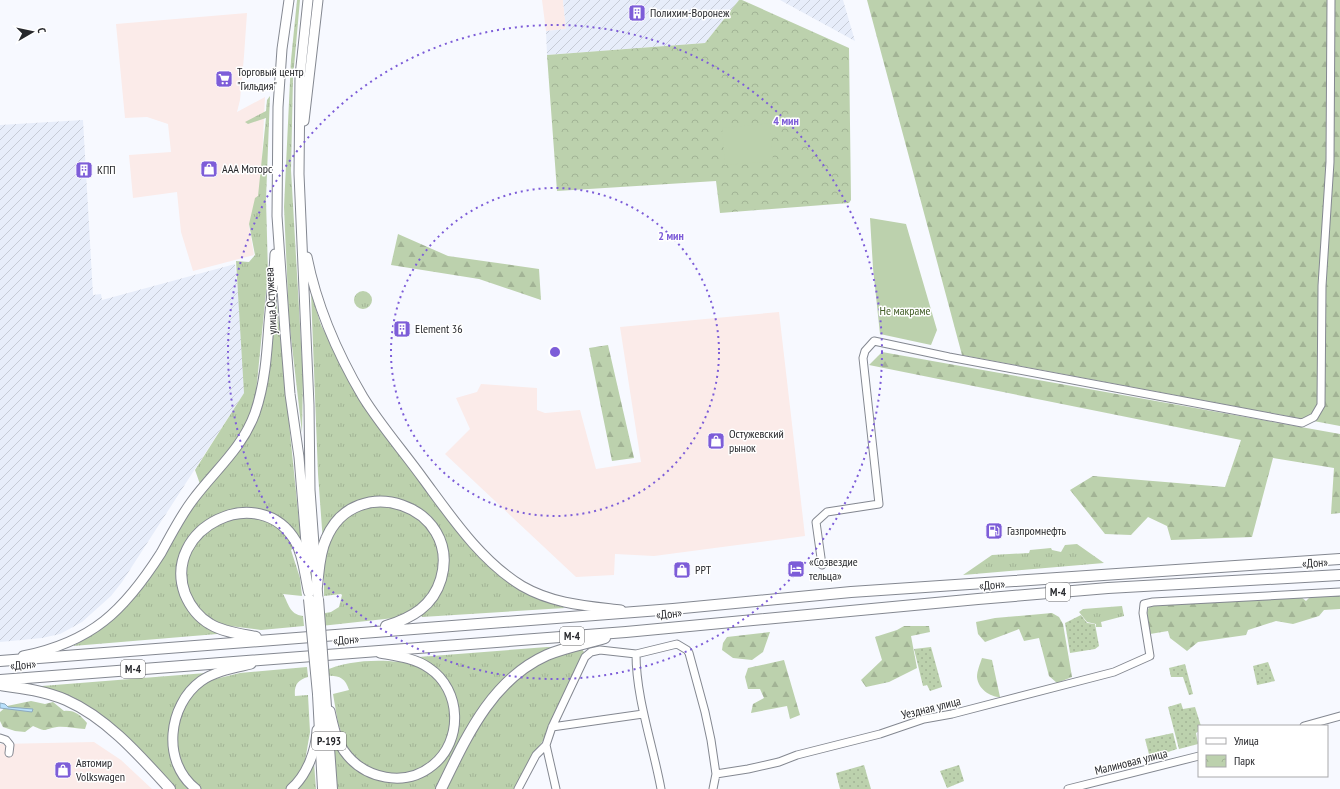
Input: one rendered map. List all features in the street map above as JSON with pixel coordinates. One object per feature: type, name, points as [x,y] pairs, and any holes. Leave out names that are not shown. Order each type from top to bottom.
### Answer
[{"type":"highway","points":[[313,594],[319,562],[326,539],[336,523],[348,511],[369,503],[385,501],[412,509],[426,520],[437,534],[444,556],[442,574],[434,597],[420,611],[411,616],[388,626],[368,631]]},
{"type":"highway","points":[[264,639],[216,627],[203,619],[192,606],[183,588],[181,577],[182,566],[186,555],[202,530],[215,521],[238,513],[254,514],[273,519],[286,529],[299,547],[313,594]]},
{"type":"highway","name":"«Дон»","points":[[0,660],[82,656],[264,639],[633,611],[945,585],[1340,559]]},
{"type":"highway","name":"«Дон»","points":[[0,680],[626,632],[1108,588],[1340,575]]},
{"type":"highway","name":"Р-193","points":[[313,594],[332,789]]},
{"type":"highway","points":[[440,789],[472,728],[492,698],[505,683],[523,669],[544,656],[571,646],[626,632]]},
{"type":"highway","points":[[0,685],[47,694],[85,709],[103,722],[146,763],[170,789]]},
{"type":"highway","name":"Р-193","points":[[322,694],[323,789]]},
{"type":"main road","name":"улица Остужева","points":[[288,0],[288,10],[282,49],[278,107],[277,216],[285,340],[313,594]]},
{"type":"main road","points":[[308,0],[300,76],[299,174],[309,405],[313,594]]},
{"type":"main road","points":[[299,174],[318,0]]},
{"type":"main road","points":[[0,660],[37,653],[80,637],[116,612],[131,596],[147,574],[193,500],[231,456],[242,439],[255,412],[263,382],[267,351],[277,216]]},
{"type":"main road","points":[[302,230],[321,311],[364,398],[474,544],[502,572],[522,586],[539,594],[569,604],[633,611]]},
{"type":"main road","points":[[322,694],[341,745],[352,760],[364,769],[380,776],[398,779],[416,774],[432,766],[447,747],[455,727],[454,704],[447,689],[435,672],[422,663],[403,657],[369,651]]},
{"type":"main road","points":[[196,789],[180,768],[173,746],[174,725],[183,700],[193,688],[208,677],[267,660]]},
{"type":"main road","points":[[291,789],[300,779],[312,756],[322,694]]},
{"type":"street","points":[[822,565],[816,522],[827,512],[879,504],[863,358],[865,351],[874,341],[1302,423],[1314,417],[1321,405],[1322,286],[1330,162],[1331,0]]},
{"type":"street","name":"Уездная улица","points":[[716,774],[779,762],[796,754],[873,736],[924,719],[952,714],[1114,672],[1150,656],[1144,604],[1153,602],[1340,592]]},
{"type":"street","points":[[518,789],[536,755],[546,745],[552,727],[586,657],[591,652],[605,650],[636,654],[677,644],[686,650],[693,666],[705,712],[716,774],[713,789]]},
{"type":"street","points":[[636,654],[643,714],[652,743],[661,789]]},
{"type":"street","points":[[552,727],[643,714]]},
{"type":"street","points":[[1308,725],[1340,716]]},
{"type":"street","points":[[0,738],[6,740],[10,745],[9,753]]},
{"type":"street","points":[[546,745],[556,789]]},
{"type":"street","name":"Малиновая улица","points":[[1068,789],[1198,756]]},
{"type":"shaded area","points":[[542,0],[563,0],[566,29],[546,31]]},
{"type":"shaded area","points":[[563,0],[739,0],[705,43],[547,55],[546,31],[566,29]]},
{"type":"shaded area","points":[[780,0],[843,0],[855,41]]},
{"type":"shaded area","points":[[247,13],[240,100],[237,112],[265,97],[260,200],[249,226],[254,255],[193,271],[181,232],[177,192],[133,198],[129,155],[171,152],[168,124],[147,117],[125,118],[116,24]]},
{"type":"shaded area","points":[[83,120],[93,295],[101,294],[102,300],[235,264],[243,344],[244,393],[122,582],[111,596],[82,622],[60,634],[42,638],[0,642],[0,125]]},
{"type":"shaded area","name":"Остужевский рынок","points":[[779,312],[805,536],[654,556],[615,554],[614,575],[576,577],[445,454],[470,429],[456,398],[477,392],[481,384],[537,388],[537,410],[545,413],[580,410],[596,469],[641,462],[620,327]]},
{"type":"shaded area","points":[[94,742],[121,760],[152,789],[0,789],[0,744]]},
{"type":"green space","points":[[297,0],[300,0],[293,78],[291,170],[303,378],[302,433],[289,320],[284,207],[291,60]]},
{"type":"green space","points":[[739,0],[849,48],[851,200],[849,203],[720,213],[716,181],[557,191],[547,55],[705,43]]},
{"type":"green space","points":[[867,0],[1340,0],[1340,426],[962,355]]},
{"type":"green space","points":[[270,96],[266,199],[268,273],[256,392],[248,420],[239,437],[200,484],[195,470],[244,393],[236,261],[249,262],[255,255],[249,224],[255,198],[258,196],[266,118],[248,124],[245,122],[266,111],[267,100]]},
{"type":"green space","points":[[770,123],[773,161],[725,165],[722,128]]},
{"type":"green space","name":"Не макраме","points":[[870,218],[906,224],[937,330],[931,345],[880,334],[873,268]]},
{"type":"green space","points":[[398,234],[448,256],[539,269],[541,300],[479,279],[391,265]]},
{"type":"green space","points":[[363,291],[367,292],[371,296],[371,304],[367,308],[363,309],[359,308],[355,304],[354,300],[355,296],[359,292]]},
{"type":"green space","points":[[311,293],[321,325],[331,344],[473,550],[556,604],[565,608],[422,617],[416,609],[394,618],[321,626],[320,614],[331,612],[339,607],[342,595],[324,596],[324,556],[318,474]]},
{"type":"green space","points":[[276,295],[301,541],[291,550],[300,578],[302,596],[283,594],[292,611],[303,616],[304,626],[261,630],[222,625],[217,634],[73,646],[89,637],[115,618],[136,596],[155,570],[184,519],[237,454],[252,431],[258,418],[267,388]]},
{"type":"green space","points":[[608,345],[634,458],[612,461],[589,348]]},
{"type":"green space","points":[[882,352],[1340,434],[1340,513],[1331,514],[1334,468],[1273,458],[1252,537],[1171,540],[1167,526],[1148,517],[1131,535],[1105,534],[1070,490],[1093,476],[1225,487],[1241,440],[869,365]]},
{"type":"green space","points":[[1077,544],[1104,563],[963,575],[992,555],[1029,553],[1030,550],[1051,548],[1052,550],[1061,552],[1065,545]]},
{"type":"green space","points":[[1340,594],[1340,609],[1324,610],[1319,616],[1293,624],[1276,621],[1248,630],[1246,635],[1198,642],[1187,651],[1170,638],[1168,631],[1150,634],[1147,612],[1149,607],[1159,605],[1301,597],[1306,601],[1310,597]]},
{"type":"green space","points":[[1122,606],[1124,616],[1101,622],[1102,627],[1096,627],[1096,624],[1087,622],[1079,612],[1083,609]]},
{"type":"green space","points":[[1052,613],[1059,617],[1063,624],[1072,677],[1057,683],[1049,676],[1039,638],[1024,641],[1019,629],[985,642],[978,634],[976,622],[995,618]]},
{"type":"green space","points":[[1081,615],[1087,623],[1095,624],[1099,646],[1095,649],[1070,653],[1065,623]]},
{"type":"green space","points":[[904,626],[929,626],[930,632],[911,636],[917,668],[889,682],[866,687],[861,680],[882,660],[875,637],[897,630]]},
{"type":"green space","points":[[770,632],[763,652],[752,660],[733,658],[722,650],[723,643],[727,637]]},
{"type":"green space","points":[[552,647],[556,657],[582,649],[584,652],[547,735],[532,756],[514,789],[337,789],[333,752],[345,743],[338,723],[333,694],[349,690],[343,680],[334,676],[325,676],[324,671],[345,664],[357,662],[394,661],[416,665],[419,657]]},
{"type":"green space","points":[[931,647],[942,687],[930,691],[927,685],[923,686],[914,649]]},
{"type":"green space","points":[[982,658],[992,660],[1000,697],[992,696],[985,692],[978,681],[977,675]]},
{"type":"green space","points":[[784,660],[800,715],[790,719],[787,706],[751,713],[753,704],[764,698],[760,689],[748,689],[745,677],[748,668]]},
{"type":"green space","points":[[1268,662],[1275,681],[1257,685],[1253,666]]},
{"type":"green space","points":[[1185,664],[1193,694],[1189,695],[1183,677],[1171,677],[1169,668]]},
{"type":"green space","points":[[307,667],[308,677],[301,680],[297,684],[295,696],[308,695],[310,732],[305,761],[314,763],[316,789],[175,789],[98,713],[73,697],[43,688],[42,686],[206,673],[211,680],[240,673]]},
{"type":"green space","points":[[31,701],[45,704],[53,702],[64,711],[71,711],[77,714],[87,723],[85,729],[60,727],[43,730],[33,726],[25,732],[15,731],[3,727],[0,721],[0,712],[7,706]]},
{"type":"green space","points":[[1181,703],[1183,709],[1195,707],[1201,725],[1198,725],[1198,732],[1196,733],[1198,744],[1179,749],[1168,707]]},
{"type":"green space","points":[[1173,733],[1177,749],[1150,758],[1145,739]]},
{"type":"green space","points":[[864,765],[871,789],[840,789],[836,773]]},
{"type":"green space","points":[[959,765],[964,781],[947,788],[940,771]]},
{"type":"water","points":[[0,703],[5,704],[8,707],[33,709],[32,712],[0,708]]},
{"type":"place","name":"Полихим-Воронеж","points":[[637,13]]},
{"type":"place","name":"Торговый центр \"Гильдия\"","points":[[224,79]]},
{"type":"place","name":"ААА Моторс","points":[[209,169]]},
{"type":"place","name":"КПП","points":[[84,170]]},
{"type":"place","name":"Element 36","points":[[402,329]]},
{"type":"place","name":"Остужевский рынок","points":[[716,441]]},
{"type":"place","name":"Газпромнефть","points":[[994,531]]},
{"type":"place","name":"«Созвездие тельца»","points":[[796,569]]},
{"type":"place","name":"РРТ","points":[[682,570]]},
{"type":"place","name":"Автомир Volkswagen","points":[[63,770]]}]
